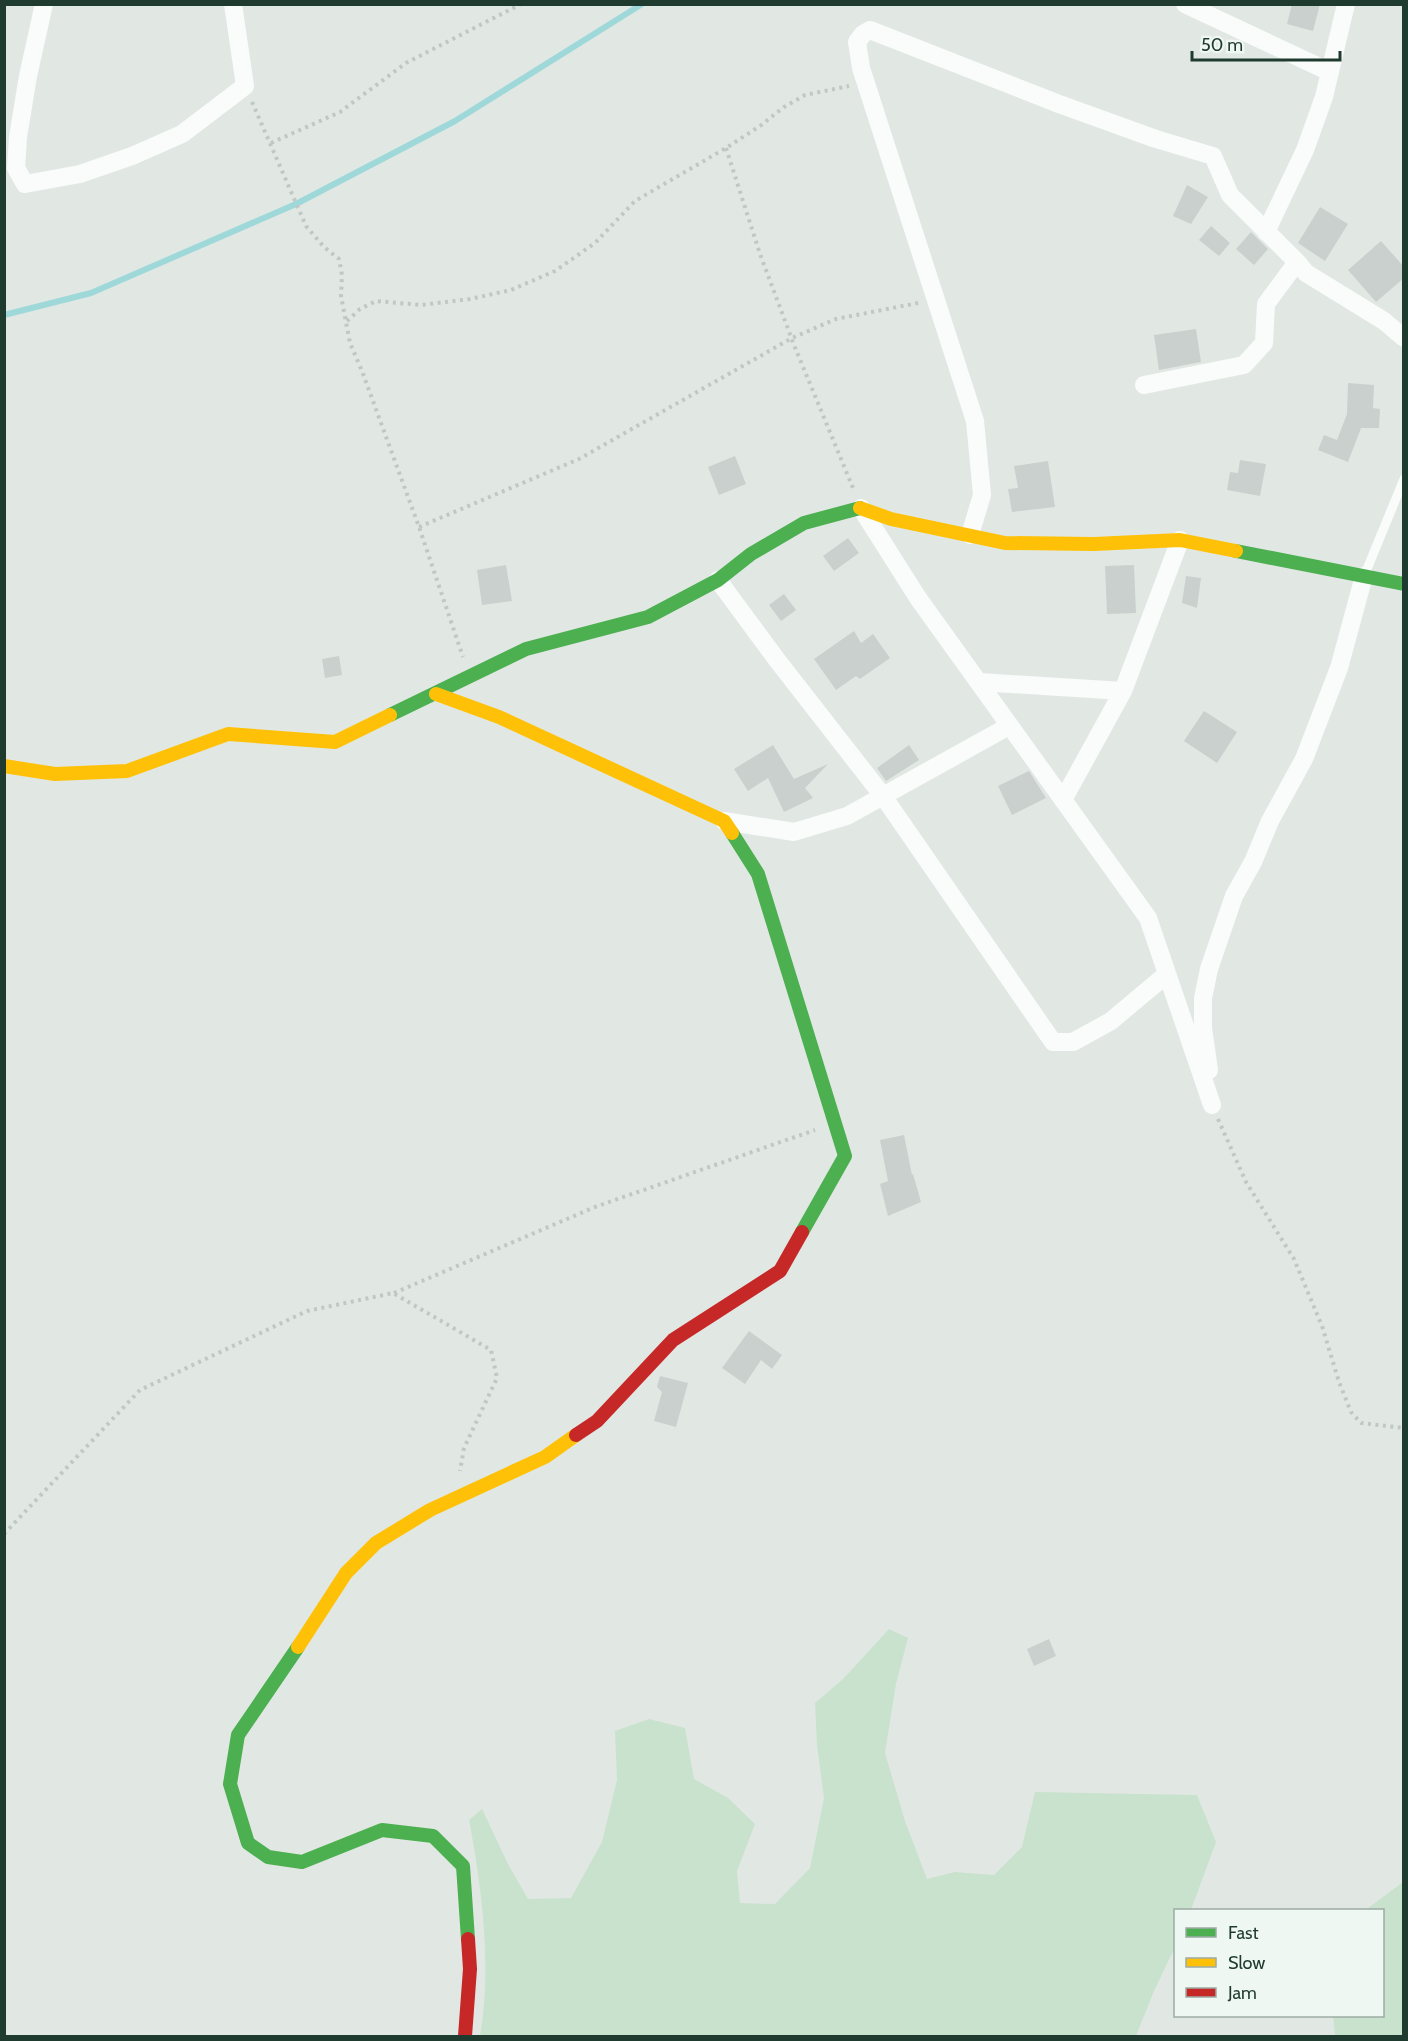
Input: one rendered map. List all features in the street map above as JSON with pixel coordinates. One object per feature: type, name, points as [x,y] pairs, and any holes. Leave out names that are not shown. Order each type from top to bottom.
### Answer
[{"type":"street","points":[[44,4],[28,76],[18,137],[16,168],[25,184],[80,174],[132,156],[182,134],[245,86],[233,4]]},
{"type":"street","points":[[1185,4],[1330,72]]},
{"type":"street","points":[[1266,232],[1305,150],[1324,97],[1346,4]]},
{"type":"street","points":[[970,535],[982,495],[975,421],[865,83],[857,42],[863,34],[870,30],[1049,100],[1156,139],[1213,156],[1230,195],[1306,273],[1384,321],[1404,338]]},
{"type":"street","points":[[1143,385],[1244,365],[1264,344],[1266,304],[1297,262]]},
{"type":"street","points":[[861,508],[918,598],[1148,918],[1212,1105]]},
{"type":"street","points":[[4,766],[55,774],[127,771],[228,734],[334,742],[526,649],[648,617],[718,580],[751,554],[804,523],[861,508],[891,519],[1005,543],[1094,544],[1180,540],[1404,584]]},
{"type":"street","points":[[1063,800],[1123,691],[1180,540]]},
{"type":"street","points":[[1212,1105],[1203,1028],[1203,998],[1209,969],[1234,896],[1270,821],[1304,759],[1339,668],[1364,576]]},
{"type":"street","points":[[718,580],[777,660],[884,796],[1053,1042],[1073,1042],[1111,1021],[1167,974]]},
{"type":"street","points":[[979,682],[1123,691]]},
{"type":"street","points":[[436,694],[499,717],[724,821],[794,832],[847,816],[1009,726]]},
{"type":"street","points":[[465,2037],[470,1969],[463,1866],[433,1836],[382,1830],[302,1862],[268,1857],[248,1843],[230,1784],[238,1735],[282,1673],[346,1573],[376,1543],[430,1510],[545,1457],[597,1421],[674,1340],[780,1271],[845,1156],[758,874],[724,821]]},
{"type":"lane","points":[[1364,576],[1404,479]]},
{"type":"path","points":[[271,143],[340,112],[406,63],[521,4]]},
{"type":"path","points":[[347,322],[360,309],[376,302],[421,306],[471,299],[511,290],[555,271],[595,243],[635,201],[726,148],[760,126],[783,107],[805,95],[865,83]]},
{"type":"path","points":[[245,86],[306,226],[324,247],[339,259],[342,275],[341,296],[350,343],[419,527],[470,677]]},
{"type":"path","points":[[726,148],[760,254],[861,508]]},
{"type":"path","points":[[419,527],[579,459],[792,338],[836,319],[936,299]]},
{"type":"path","points":[[1212,1105],[1246,1182],[1294,1259],[1322,1326],[1351,1412],[1361,1423],[1404,1428]]},
{"type":"path","points":[[4,1534],[140,1390],[307,1311],[393,1293],[596,1207],[835,1123]]},
{"type":"path","points":[[393,1293],[491,1350],[497,1378],[464,1448],[457,1498]]},
{"type":"green space","points":[[889,1629],[908,1638],[896,1684],[885,1753],[905,1821],[927,1879],[955,1872],[994,1875],[1022,1847],[1035,1792],[1197,1795],[1216,1842],[1191,1909],[1174,1909],[1174,1949],[1136,2036],[480,2036],[485,1983],[484,1928],[469,1820],[482,1809],[508,1864],[528,1899],[571,1898],[602,1842],[617,1780],[615,1731],[649,1719],[685,1728],[694,1779],[728,1798],[755,1824],[737,1871],[740,1903],[775,1904],[810,1868],[824,1798],[817,1745],[815,1703],[844,1678]]},
{"type":"green space","points":[[1403,1882],[1403,2036],[1335,2036],[1333,2017],[1384,2017],[1384,1909],[1368,1908]]},
{"type":"building","points":[[1292,4],[1320,4],[1313,31],[1287,24]]},
{"type":"building","points":[[1187,185],[1208,197],[1191,224],[1173,216]]},
{"type":"building","points":[[1320,207],[1348,224],[1325,261],[1298,243]]},
{"type":"building","points":[[1211,226],[1230,243],[1219,256],[1199,240]]},
{"type":"building","points":[[1251,232],[1268,249],[1254,265],[1236,249]]},
{"type":"building","points":[[1381,241],[1404,267],[1404,278],[1376,302],[1348,270]]},
{"type":"building","points":[[1196,329],[1201,362],[1159,370],[1154,335]]},
{"type":"building","points":[[1348,383],[1374,385],[1373,408],[1380,409],[1379,428],[1361,428],[1348,462],[1318,450],[1324,435],[1337,440],[1347,414]]},
{"type":"building","points":[[735,456],[746,484],[719,495],[708,467]]},
{"type":"building","points":[[1240,460],[1266,464],[1260,496],[1227,490],[1230,472],[1238,473]]},
{"type":"building","points":[[1048,461],[1055,507],[1012,512],[1008,489],[1018,488],[1014,466]]},
{"type":"building","points":[[848,538],[859,553],[834,571],[823,556]]},
{"type":"building","points":[[506,565],[512,601],[482,605],[477,570]]},
{"type":"building","points":[[1134,565],[1136,613],[1107,614],[1105,566]]},
{"type":"building","points":[[1186,576],[1201,578],[1197,608],[1182,603]]},
{"type":"building","points":[[784,594],[796,610],[781,621],[769,605]]},
{"type":"building","points":[[854,631],[861,643],[873,634],[890,658],[860,679],[856,676],[836,690],[814,659]]},
{"type":"building","points":[[339,656],[342,675],[325,678],[322,659]]},
{"type":"building","points":[[1204,711],[1237,732],[1217,763],[1184,741]]},
{"type":"building","points":[[773,745],[794,779],[828,764],[805,788],[813,798],[784,812],[768,778],[748,791],[734,769]]},
{"type":"building","points":[[909,745],[919,760],[886,781],[877,768]]},
{"type":"building","points":[[1029,771],[1046,798],[1012,815],[998,786]]},
{"type":"building","points":[[904,1135],[912,1175],[921,1202],[888,1216],[880,1184],[888,1181],[880,1140]]},
{"type":"building","points":[[749,1331],[782,1355],[772,1369],[761,1360],[745,1384],[722,1368]]},
{"type":"building","points":[[660,1376],[688,1383],[676,1427],[654,1421],[662,1392],[657,1387]]},
{"type":"building","points":[[1049,1639],[1056,1656],[1034,1666],[1027,1649]]},
{"type":"waterway","points":[[4,315],[91,293],[296,204],[455,121],[642,4]]},
{"type":"traffic: fast","points":[[390,715],[526,649],[648,617],[718,580],[751,554],[804,523],[860,508]]},
{"type":"traffic: fast","points":[[1236,551],[1404,584]]},
{"type":"traffic: fast","points":[[732,833],[758,874],[845,1156],[802,1232]]},
{"type":"traffic: fast","points":[[298,1647],[238,1735],[230,1784],[248,1843],[268,1857],[302,1862],[382,1830],[433,1836],[463,1866],[468,1939]]},
{"type":"traffic: slow","points":[[860,508],[891,519],[1005,543],[1094,544],[1180,540],[1236,551]]},
{"type":"traffic: slow","points":[[436,694],[499,717],[724,821],[732,833]]},
{"type":"traffic: slow","points":[[4,766],[55,774],[127,771],[228,734],[335,742],[390,715]]},
{"type":"traffic: slow","points":[[298,1647],[346,1573],[376,1543],[430,1510],[545,1457],[576,1435]]},
{"type":"traffic: jam","points":[[576,1435],[597,1421],[673,1340],[780,1271],[802,1232]]},
{"type":"traffic: jam","points":[[465,2036],[470,1969],[468,1939]]}]
